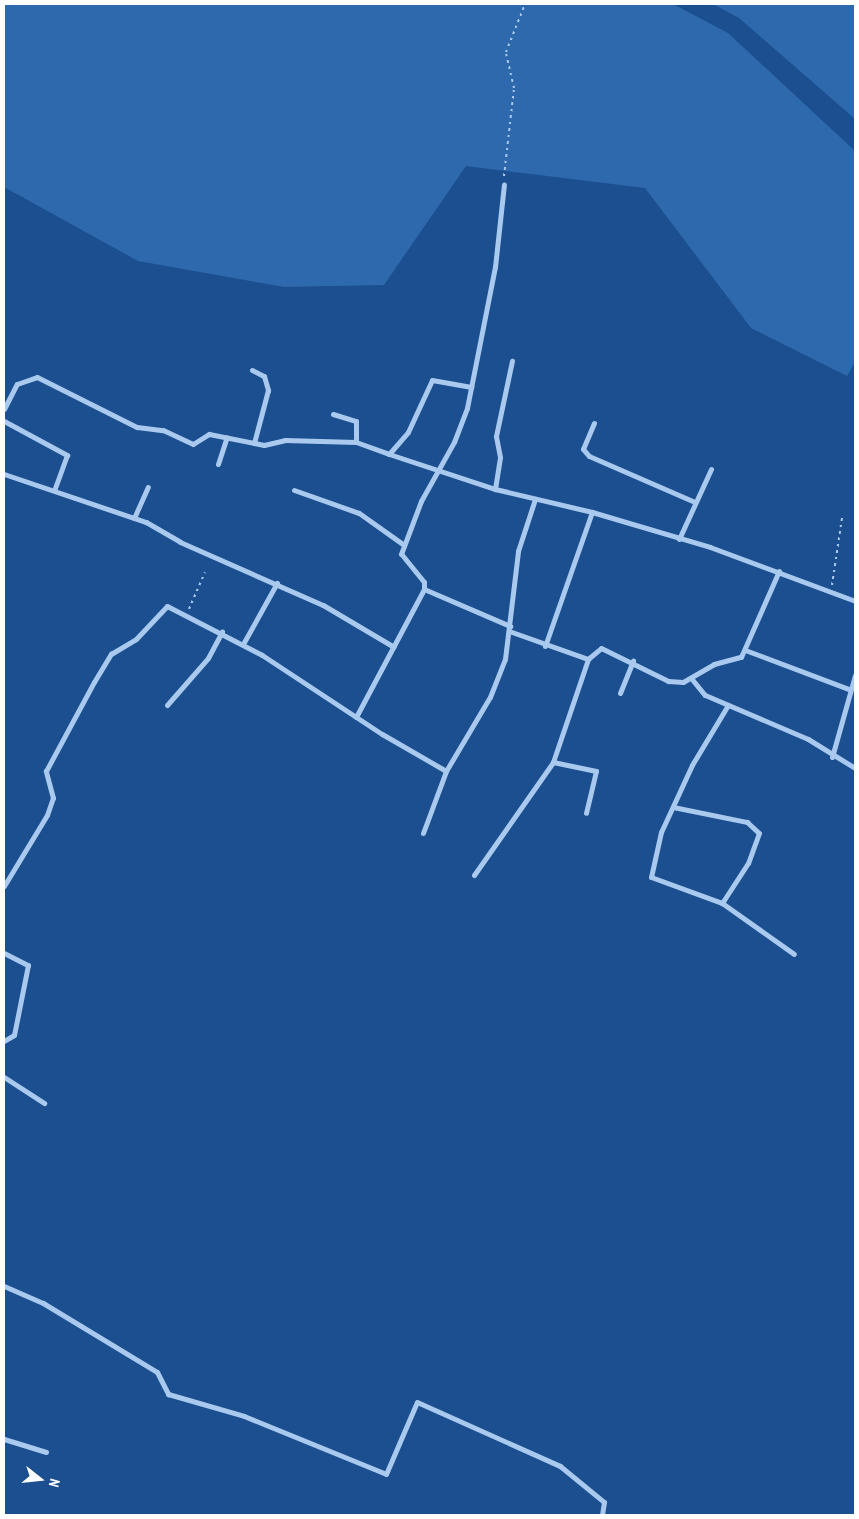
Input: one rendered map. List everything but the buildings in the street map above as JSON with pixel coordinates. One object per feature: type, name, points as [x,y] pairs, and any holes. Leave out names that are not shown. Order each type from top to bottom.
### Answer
[{"type":"street","points":[[356,717],[424,589],[422,578],[401,559],[404,545],[437,470],[463,423],[472,387],[495,267],[504,184]]},
{"type":"street","points":[[495,489],[500,457],[496,436],[512,361]]},
{"type":"street","points":[[252,370],[264,376],[268,390],[254,443]]},
{"type":"street","points":[[4,409],[5,401],[23,380],[44,378],[146,430],[163,430],[193,444],[209,434],[254,443],[356,442],[495,489],[592,512],[679,539],[779,571],[855,601]]},
{"type":"street","points":[[389,454],[408,432],[432,380],[472,387]]},
{"type":"street","points":[[333,414],[356,421],[356,442]]},
{"type":"street","points":[[4,421],[67,455],[54,490]]},
{"type":"street","points":[[594,423],[583,449],[589,456],[695,502]]},
{"type":"street","points":[[218,464],[226,438]]},
{"type":"street","points":[[679,539],[711,469]]},
{"type":"street","points":[[4,474],[134,518],[277,583],[394,647]]},
{"type":"street","points":[[134,518],[148,487]]},
{"type":"street","points":[[294,490],[359,513],[404,545]]},
{"type":"street","points":[[423,833],[446,771],[490,697],[505,659],[518,551],[535,499]]},
{"type":"street","points":[[545,646],[592,512]]},
{"type":"street","points":[[474,875],[553,762],[588,659],[601,648],[633,660],[673,682],[691,678],[741,656],[779,571]]},
{"type":"street","points":[[243,644],[277,583]]},
{"type":"street","points":[[424,589],[545,646],[588,659]]},
{"type":"street","points":[[4,886],[51,806],[53,792],[45,775],[47,768],[111,654],[136,640],[163,608],[187,615],[243,644],[356,717],[446,771]]},
{"type":"street","points":[[167,704],[208,658],[222,632]]},
{"type":"street","points":[[745,650],[849,689]]},
{"type":"street","points":[[620,693],[633,660]]},
{"type":"street","points":[[691,678],[705,695],[808,739],[832,757],[855,768]]},
{"type":"street","points":[[832,757],[849,689],[855,679]]},
{"type":"street","points":[[728,705],[661,832],[651,877],[722,903],[794,954]]},
{"type":"street","points":[[553,762],[596,771],[586,813]]},
{"type":"street","points":[[673,807],[747,822],[759,833],[748,863],[722,903]]},
{"type":"street","points":[[4,953],[28,965],[14,1035],[4,1042]]},
{"type":"street","points":[[4,1077],[44,1103]]},
{"type":"street","points":[[4,1288],[43,1303],[157,1372],[168,1394],[244,1416],[386,1474],[417,1402],[560,1466],[604,1502],[602,1515]]},
{"type":"street","points":[[4,1439],[46,1452]]},
{"type":"path","points":[[504,184],[514,88],[506,52],[525,4]]},
{"type":"path","points":[[831,593],[842,518]]},
{"type":"path","points":[[187,615],[205,572]]},
{"type":"shaded area","points":[[4,4],[673,4],[728,33],[855,151],[855,362],[847,376],[751,328],[645,188],[466,166],[384,285],[284,287],[138,261],[4,187]]},
{"type":"shaded area","points":[[713,4],[855,4],[855,119],[739,18]]}]
